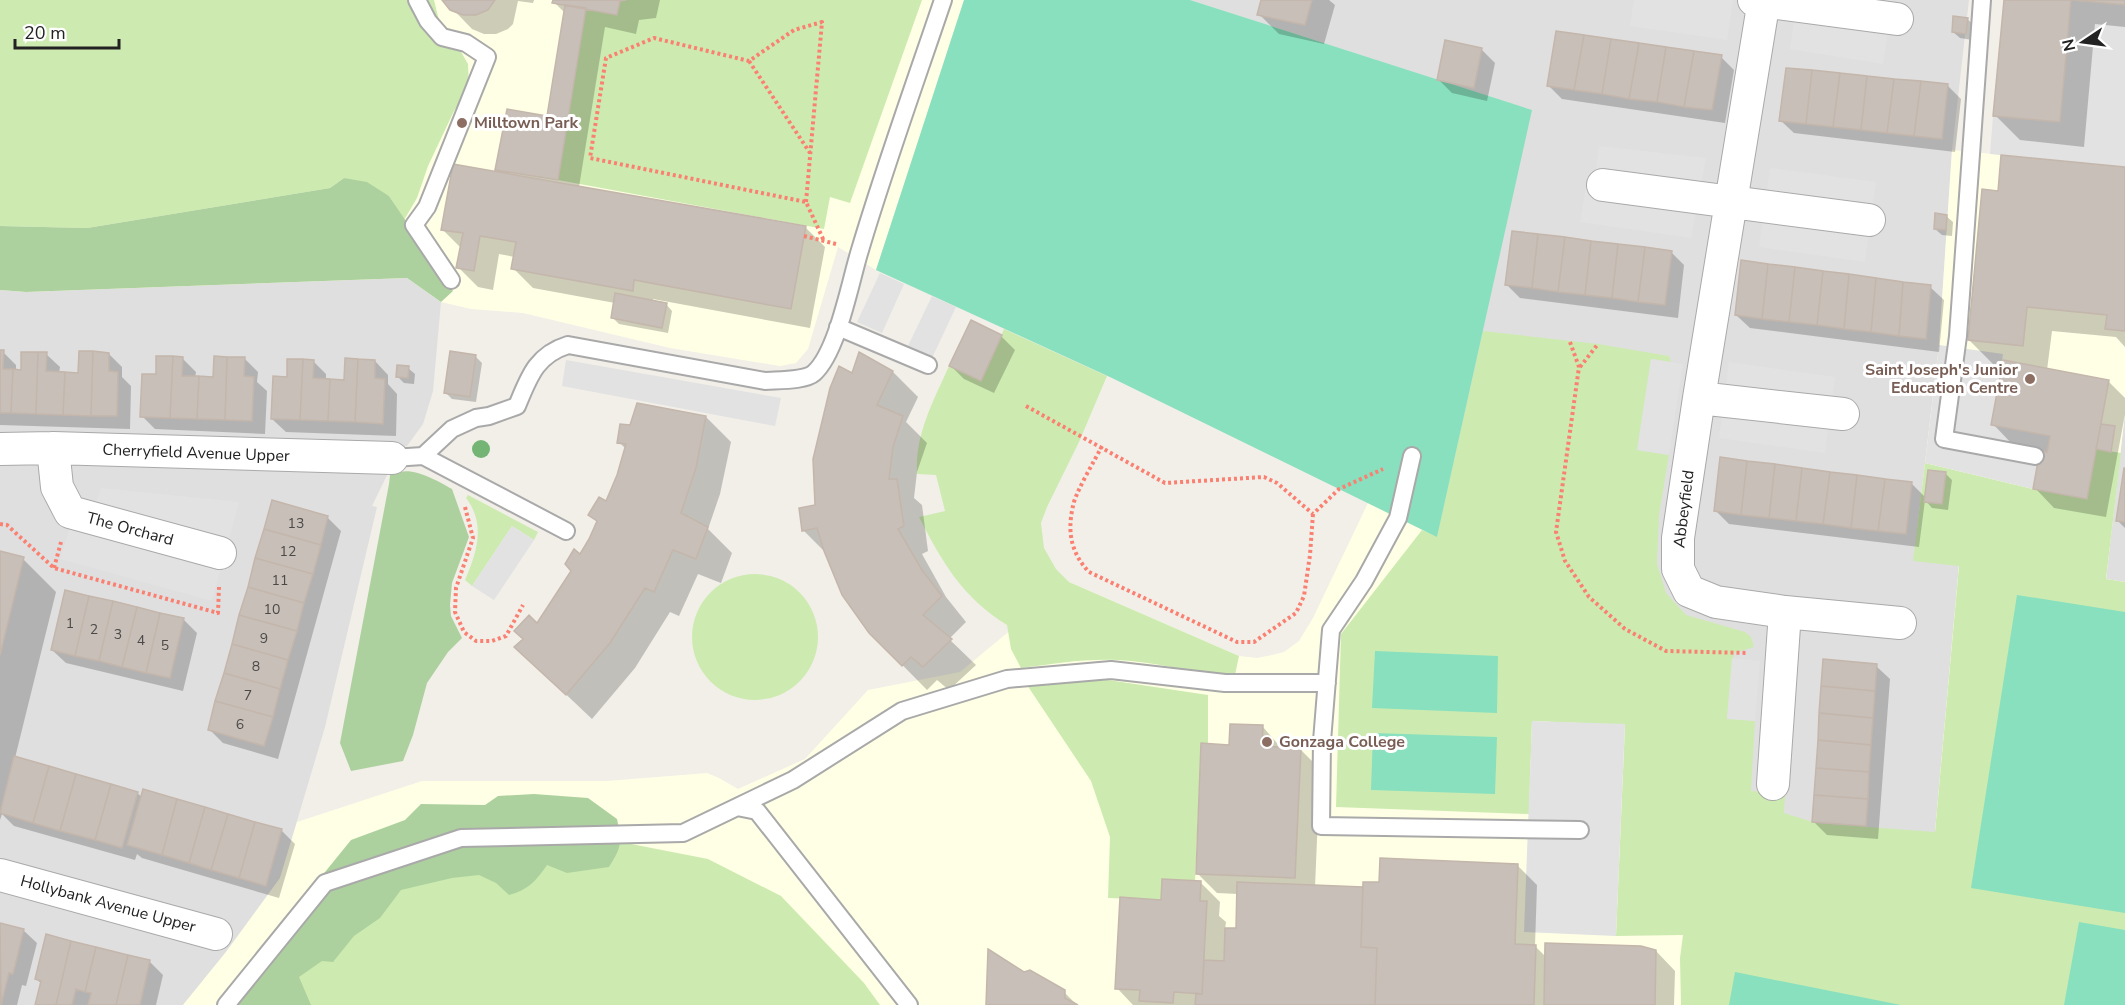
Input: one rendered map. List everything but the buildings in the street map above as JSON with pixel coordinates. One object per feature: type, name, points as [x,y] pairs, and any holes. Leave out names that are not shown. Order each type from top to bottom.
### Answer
[{"type":"street","name":"Abbeyfield","points":[[1897,19],[1761,0],[1732,202],[1678,538],[1678,569],[1689,591],[1716,602],[1785,612],[1900,622]]},
{"type":"street","points":[[1603,185],[1869,220]]},
{"type":"street","points":[[1699,398],[1843,414]]},
{"type":"street","name":"Cherryfield Avenue Upper","points":[[0,449],[53,448],[407,457]]},
{"type":"street","name":"The Orchard","points":[[53,448],[57,487],[70,512],[220,553]]},
{"type":"street","points":[[1773,784],[1785,612]]},
{"type":"street","name":"Hollybank Avenue Upper","points":[[0,874],[216,934]]},
{"type":"lane","points":[[417,0],[428,21],[442,37],[466,43],[487,57],[427,207],[414,225],[451,280]]},
{"type":"lane","points":[[407,457],[452,429],[476,418],[517,406],[534,366],[554,349],[568,345],[765,381],[791,380],[812,375],[824,360],[838,327],[860,249],[943,0]]},
{"type":"lane","points":[[1982,0],[1958,336],[1944,440],[2035,456]]},
{"type":"lane","points":[[838,327],[928,365]]},
{"type":"lane","points":[[1412,456],[1398,518],[1364,580],[1331,630],[1322,741],[1321,826],[1580,830]]},
{"type":"lane","points":[[407,457],[454,473],[566,531]]},
{"type":"lane","points":[[226,1005],[325,884],[461,838],[683,833],[793,780],[902,711],[1007,679],[1111,670],[1225,683],[1327,683]]},
{"type":"lane","points":[[737,807],[757,811],[909,1005]]},
{"type":"path","points":[[749,61],[794,30],[822,22],[806,202],[824,241]]},
{"type":"path","points":[[806,202],[591,158],[606,58],[654,38],[749,61],[810,154]]},
{"type":"path","points":[[1570,342],[1579,368],[1556,532],[1565,561],[1589,597],[1625,629],[1666,651],[1782,655]]},
{"type":"path","points":[[1579,368],[1598,344]]},
{"type":"path","points":[[1026,406],[1102,446],[1165,483],[1264,477],[1277,483],[1313,514]]},
{"type":"path","points":[[1102,446],[1073,505],[1071,538],[1077,560],[1089,572],[1237,642],[1254,642],[1296,613],[1304,596],[1313,514],[1339,489],[1412,456]]},
{"type":"path","points":[[454,473],[473,538],[456,588],[455,612],[464,632],[476,641],[492,641],[506,636],[523,605]]},
{"type":"path","points":[[0,524],[7,525],[54,568],[218,613],[220,553]]},
{"type":"shaded area","name":"Milltown Park","points":[[0,0],[964,0],[876,270],[838,247],[808,349],[796,363],[780,366],[670,348],[523,313],[471,309],[441,302],[407,278],[26,292],[0,290]]},
{"type":"shaded area","points":[[1190,0],[1969,0],[1952,150],[1939,345],[1959,565],[1925,943],[1437,537],[1531,110]]},
{"type":"shaded area","points":[[1634,0],[1733,0],[1727,40],[1630,26]]},
{"type":"shaded area","points":[[1797,0],[1893,0],[1883,64],[1790,49]]},
{"type":"shaded area","points":[[2071,0],[2125,5],[2125,167],[1990,154],[1993,116],[2060,122]]},
{"type":"shaded area","points":[[1599,146],[1706,158],[1691,238],[1580,222],[1587,180],[1595,175]]},
{"type":"shaded area","name":"Gonzaga College","points":[[1952,150],[2125,167],[2125,413],[2106,579],[2125,582],[2125,1005],[183,1005],[226,952],[280,878],[297,822],[422,781],[607,781],[707,773],[738,789],[805,759],[868,690],[960,672],[1069,582],[1239,656],[1257,658],[1284,652],[1299,641],[1313,618],[1368,503],[1437,537],[1717,725],[1690,882],[1925,943],[1959,565],[1917,530],[1939,345]]},
{"type":"shaded area","points":[[1770,168],[1876,182],[1865,262],[1759,247]]},
{"type":"shaded area","points":[[880,273],[904,284],[882,333],[857,322]]},
{"type":"shaded area","points":[[407,278],[441,302],[433,391],[423,424],[407,446],[393,451],[391,467],[372,506],[377,507],[325,727],[280,878],[226,952],[183,1005],[0,1005],[0,290],[26,292]]},
{"type":"shaded area","points":[[932,296],[956,307],[932,358],[908,346]]},
{"type":"shaded area","points":[[1939,345],[2003,354],[1991,425],[2050,436],[2047,452],[2041,450],[2033,489],[1925,463]]},
{"type":"shaded area","points":[[1651,359],[1683,364],[1669,455],[1637,450]]},
{"type":"shaded area","points":[[566,360],[781,398],[775,426],[562,386]]},
{"type":"shaded area","points":[[1729,362],[1835,377],[1825,453],[1719,438]]},
{"type":"shaded area","points":[[2125,413],[2125,582],[2106,580]]},
{"type":"shaded area","points":[[101,488],[239,502],[212,601],[60,559],[78,502],[96,502]]},
{"type":"shaded area","points":[[512,526],[534,540],[494,600],[472,586]]},
{"type":"shaded area","points":[[1732,658],[1760,661],[1755,721],[1727,719]]},
{"type":"shaded area","points":[[1532,721],[1625,724],[1616,936],[1524,932]]},
{"type":"green space","points":[[0,0],[434,0],[444,41],[460,50],[468,64],[469,86],[454,111],[428,166],[417,198],[404,220],[389,196],[344,178],[330,188],[87,228],[0,226]]},
{"type":"green space","points":[[922,0],[850,203],[830,197],[824,229],[558,180],[586,8],[617,15],[620,1]]},
{"type":"green space","points":[[964,0],[1190,0],[1532,110],[1437,537],[1112,378],[876,270]]},
{"type":"green space","points":[[344,178],[367,182],[389,196],[453,291],[441,302],[407,278],[26,292],[0,290],[0,226],[87,228],[330,188]]},
{"type":"green space","points":[[1004,329],[1107,376],[1041,523],[1044,548],[1056,569],[1069,582],[1239,656],[1235,675],[1117,660],[1076,661],[1021,668],[1011,649],[1007,625],[978,603],[945,564],[919,517],[945,511],[936,475],[917,474],[922,432],[931,405],[949,366],[981,381]]},
{"type":"green space","points":[[1483,331],[1598,344],[1669,356],[1671,362],[1652,359],[1638,450],[1669,455],[1659,515],[1657,564],[1666,593],[1686,615],[1745,632],[1751,637],[1754,647],[1734,653],[1727,718],[1755,721],[1751,791],[1785,793],[1784,813],[1816,823],[1935,832],[1959,566],[1913,561],[1925,463],[2033,489],[2096,449],[2121,453],[2106,579],[2125,582],[2125,1005],[1681,1005],[1680,958],[1683,935],[1616,936],[1625,725],[1532,721],[1529,814],[1336,807],[1341,634],[1422,530],[1437,536]]},
{"type":"green space","points":[[391,467],[400,472],[406,471],[426,476],[452,489],[469,537],[452,583],[450,605],[451,616],[462,638],[448,652],[427,683],[413,735],[403,761],[351,771],[340,743]]},
{"type":"green space","points":[[468,495],[538,532],[534,540],[512,526],[472,586],[465,580],[476,549],[478,528],[472,508],[466,498]]},
{"type":"green space","points":[[755,574],[779,578],[800,592],[814,613],[818,637],[814,661],[800,682],[779,696],[755,700],[731,696],[710,682],[696,661],[692,637],[696,613],[710,592],[731,578]]},
{"type":"green space","points":[[2017,595],[2125,612],[2125,913],[1971,888]]},
{"type":"green space","points":[[1375,651],[1498,656],[1497,713],[1372,708]]},
{"type":"green space","points":[[1108,680],[1208,695],[1208,744],[1201,744],[1195,881],[1162,879],[1161,900],[1108,898],[1110,837],[1091,781],[1027,685]]},
{"type":"green space","points":[[1373,733],[1497,737],[1495,794],[1371,790]]},
{"type":"green space","points":[[534,794],[588,798],[617,819],[620,844],[609,867],[567,873],[547,865],[531,884],[509,895],[496,883],[479,875],[452,878],[401,890],[380,918],[354,936],[333,962],[322,961],[299,977],[311,1005],[234,1005],[291,914],[351,840],[405,820],[421,804],[485,805],[498,796]]},
{"type":"green space","points":[[465,842],[626,843],[708,859],[781,896],[864,983],[880,1005],[234,1005]]},
{"type":"green space","points":[[2079,922],[2125,930],[2125,1005],[2064,1005]]},
{"type":"green space","points":[[1735,972],[1901,1005],[1729,1005]]},
{"type":"place","name":"Milltown Park","points":[[462,123]]},
{"type":"place","name":"Saint Joseph's Junior Education Centre","points":[[2030,379]]},
{"type":"place","name":"Gonzaga College","points":[[1267,742]]}]
